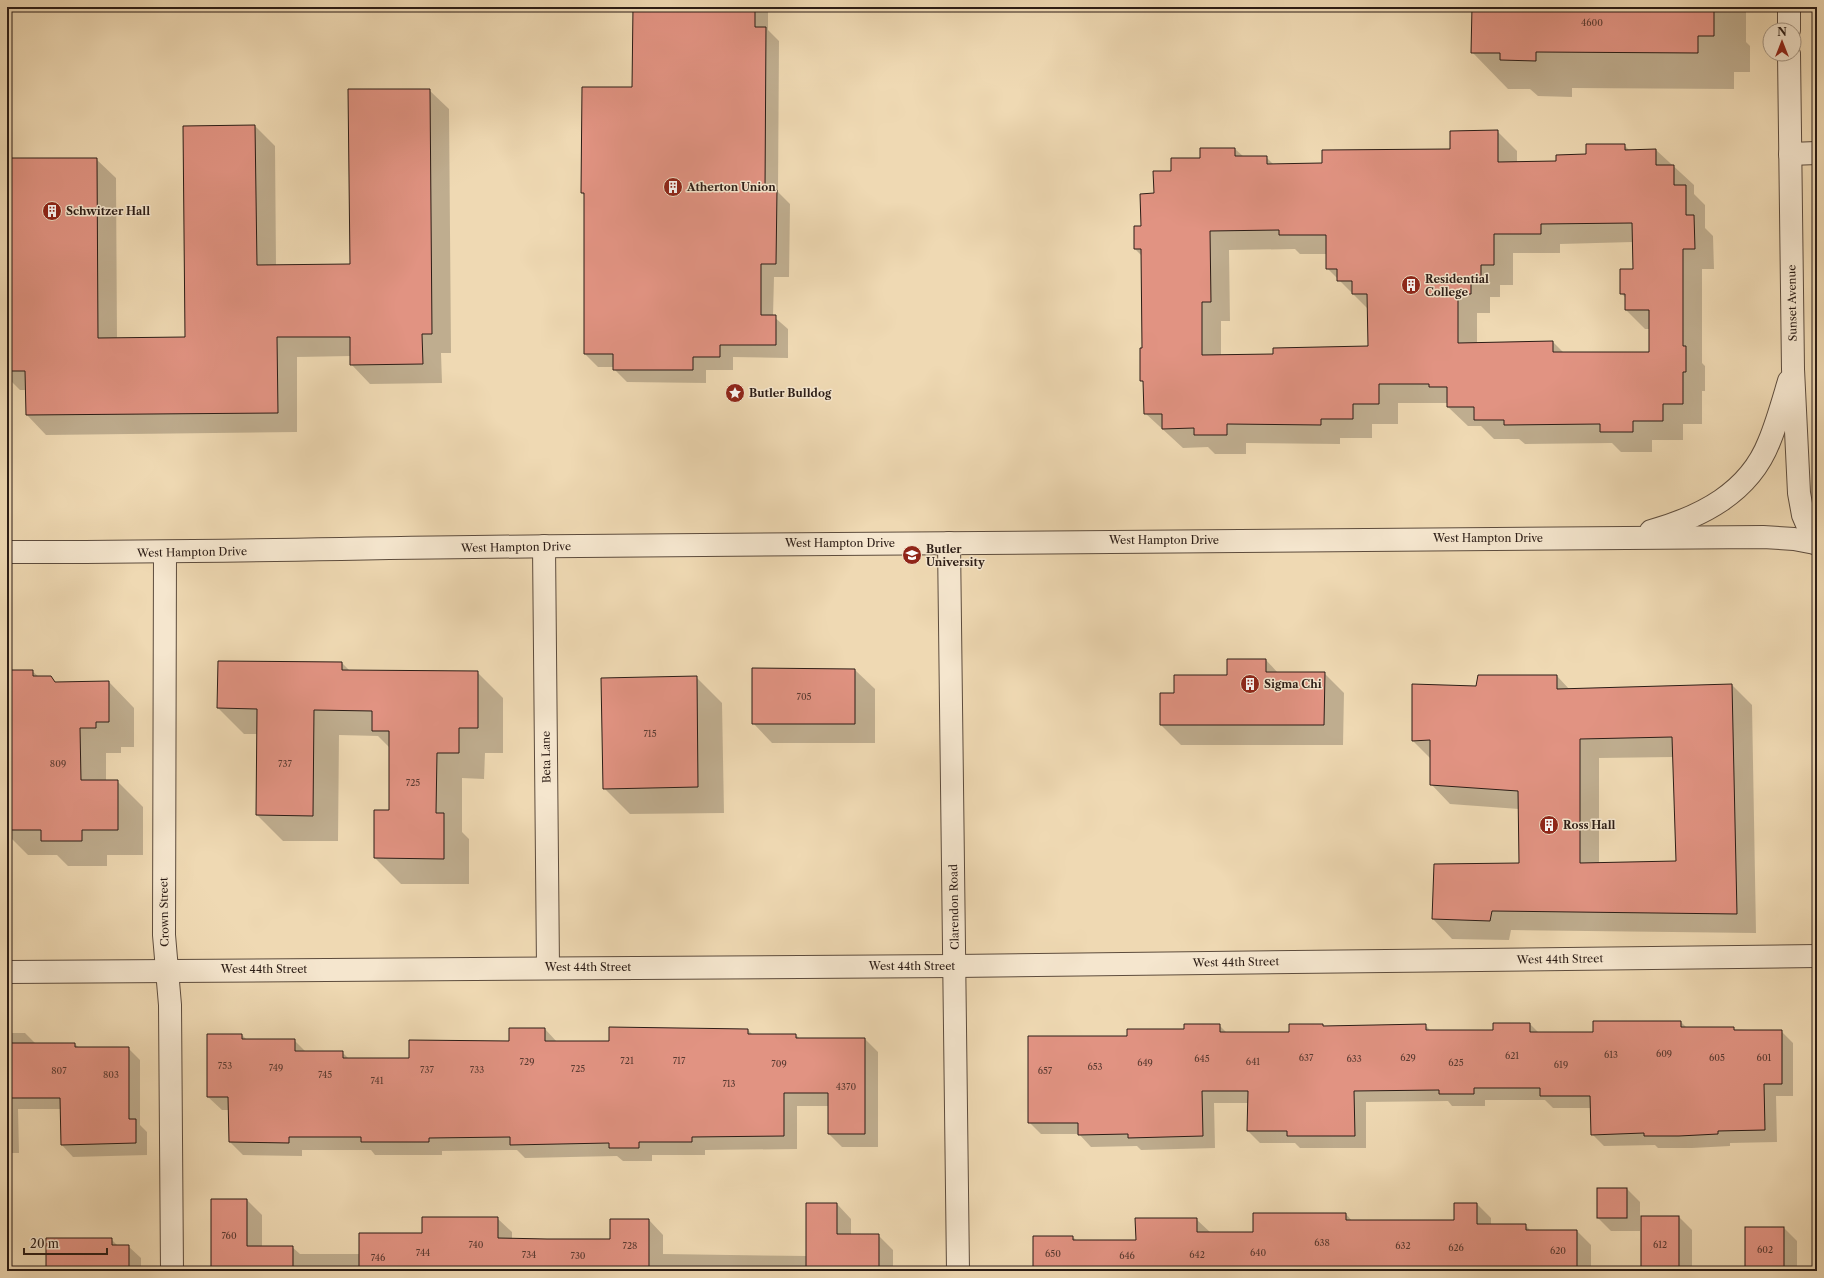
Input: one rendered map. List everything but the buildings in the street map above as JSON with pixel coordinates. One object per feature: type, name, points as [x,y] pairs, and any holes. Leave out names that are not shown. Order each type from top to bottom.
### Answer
[{"type":"street","points":[[1789,7],[1789,22]]},
{"type":"street","name":"Sunset Avenue","points":[[1790,62],[1793,369],[1799,493],[1803,515],[1816,546]]},
{"type":"street","points":[[1790,154],[1817,153]]},
{"type":"street","points":[[1627,537],[1689,519],[1724,500],[1739,486],[1752,471],[1769,443],[1793,369]]},
{"type":"street","name":"West Hampton Drive","points":[[7,552],[165,553],[544,546],[1627,537],[1764,537],[1794,539],[1816,546]]},
{"type":"street","name":"Clarendon Road","points":[[949,543],[958,1271]]},
{"type":"street","name":"Beta Lane","points":[[544,546],[548,967]]},
{"type":"street","name":"Crown Street","points":[[165,553],[164,935],[170,1005],[172,1271]]},
{"type":"street","name":"West 44th Street","points":[[7,972],[548,967],[955,966],[1817,956]]},
{"type":"place","name":"Atherton Union","points":[[673,187]]},
{"type":"place","name":"Schwitzer Hall","points":[[52,211]]},
{"type":"place","name":"Residential College","points":[[1411,285]]},
{"type":"place","name":"Butler Bulldog","points":[[735,393]]},
{"type":"place","name":"Butler University","points":[[912,555]]},
{"type":"place","name":"Sigma Chi","points":[[1250,684]]},
{"type":"place","name":"Ross Hall","points":[[1549,825]]}]
